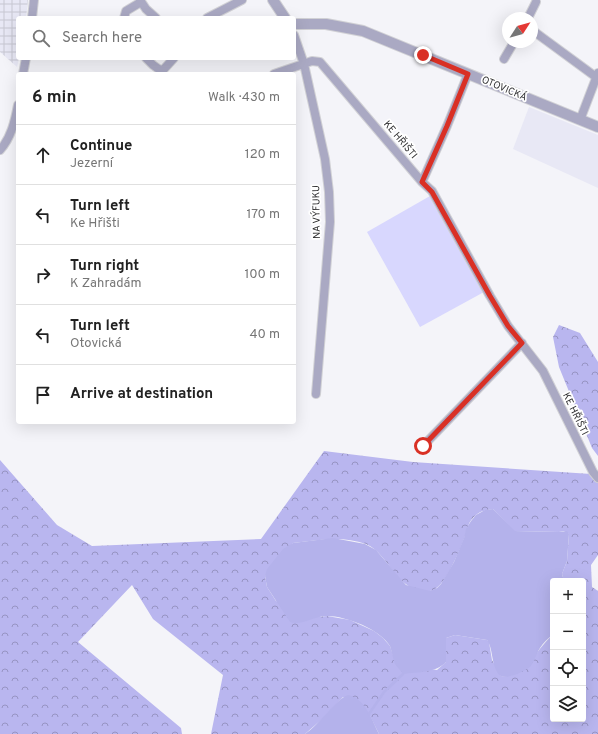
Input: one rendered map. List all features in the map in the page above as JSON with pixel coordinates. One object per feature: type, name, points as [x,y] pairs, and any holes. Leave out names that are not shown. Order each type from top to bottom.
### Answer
[{"type":"street","points":[[32,16],[34,0]]},
{"type":"street","points":[[211,16],[242,0]]},
{"type":"street","points":[[272,0],[284,16]]},
{"type":"street","points":[[125,16],[126,11],[140,1],[154,16]]},
{"type":"street","points":[[531,12],[536,2]]},
{"type":"street","name":"OTOVICKÁ","points":[[296,24],[326,24],[362,31],[598,127]]},
{"type":"street","points":[[538,34],[597,75],[580,120]]},
{"type":"street","name":"NA VÝFUKU","points":[[296,41],[304,64],[325,159],[329,192],[330,222],[316,394]]},
{"type":"street","points":[[504,58],[510,48]]},
{"type":"street","points":[[23,72],[26,60]]},
{"type":"street","points":[[148,60],[160,70],[164,69],[172,60]]},
{"type":"street","name":"KE HŘIŠTI","points":[[304,64],[312,61],[320,62],[432,192],[508,326],[543,371],[593,472],[598,478]]},
{"type":"street","points":[[280,72],[304,64]]},
{"type":"street","points":[[422,182],[468,74]]},
{"type":"street","points":[[0,150],[6,144],[16,116]]},
{"type":"street","points":[[423,446],[522,343]]},
{"type":"shaded area","points":[[0,0],[28,0],[26,16],[16,16],[16,60],[19,60],[17,67],[0,52]]},
{"type":"shaded area","points":[[529,107],[598,135],[598,188],[513,149]]},
{"type":"shaded area","points":[[430,196],[484,292],[420,327],[367,232]]},
{"type":"shaded area","points":[[493,509],[515,531],[567,531],[569,534],[567,561],[562,574],[563,578],[550,578],[550,637],[541,646],[530,667],[513,676],[503,677],[497,672],[487,640],[455,635],[446,638],[446,662],[442,666],[432,670],[403,674],[395,664],[390,646],[378,634],[361,624],[333,616],[325,616],[298,623],[290,622],[267,587],[265,576],[267,569],[283,549],[293,543],[333,538],[365,544],[376,550],[406,585],[430,591],[437,588],[441,584],[454,562],[466,529],[471,521],[476,515],[485,510]]},
{"type":"shaded area","points":[[348,695],[359,700],[367,710],[379,734],[305,734],[316,725],[343,697]]},
{"type":"green space","points":[[559,325],[580,333],[598,362],[598,456],[592,448],[559,367],[553,337]]},
{"type":"green space","points":[[324,451],[413,462],[591,474],[598,482],[598,555],[591,565],[592,587],[598,591],[598,734],[379,734],[369,714],[343,697],[305,734],[211,734],[223,675],[153,619],[132,585],[78,642],[181,728],[182,734],[0,734],[0,460],[57,525],[92,546],[261,539]],"holes":[[[493,509],[514,531],[564,531],[569,534],[567,561],[562,574],[563,578],[586,578],[586,722],[550,722],[550,638],[524,668],[510,676],[501,676],[492,660],[489,642],[487,640],[455,635],[446,638],[446,662],[437,670],[396,664],[390,646],[374,631],[350,620],[327,616],[316,617],[276,601],[267,587],[265,576],[293,543],[339,539],[357,541],[366,544],[382,556],[401,580],[409,586],[418,590],[430,591],[441,584],[446,577],[459,552],[469,523],[473,517],[484,511]]]},
{"type":"waterway","points":[[369,714],[384,692],[403,674]]},
{"type":"route","points":[[423,55],[468,74],[422,182],[432,192],[490,296],[508,326],[522,343],[423,446]]}]
